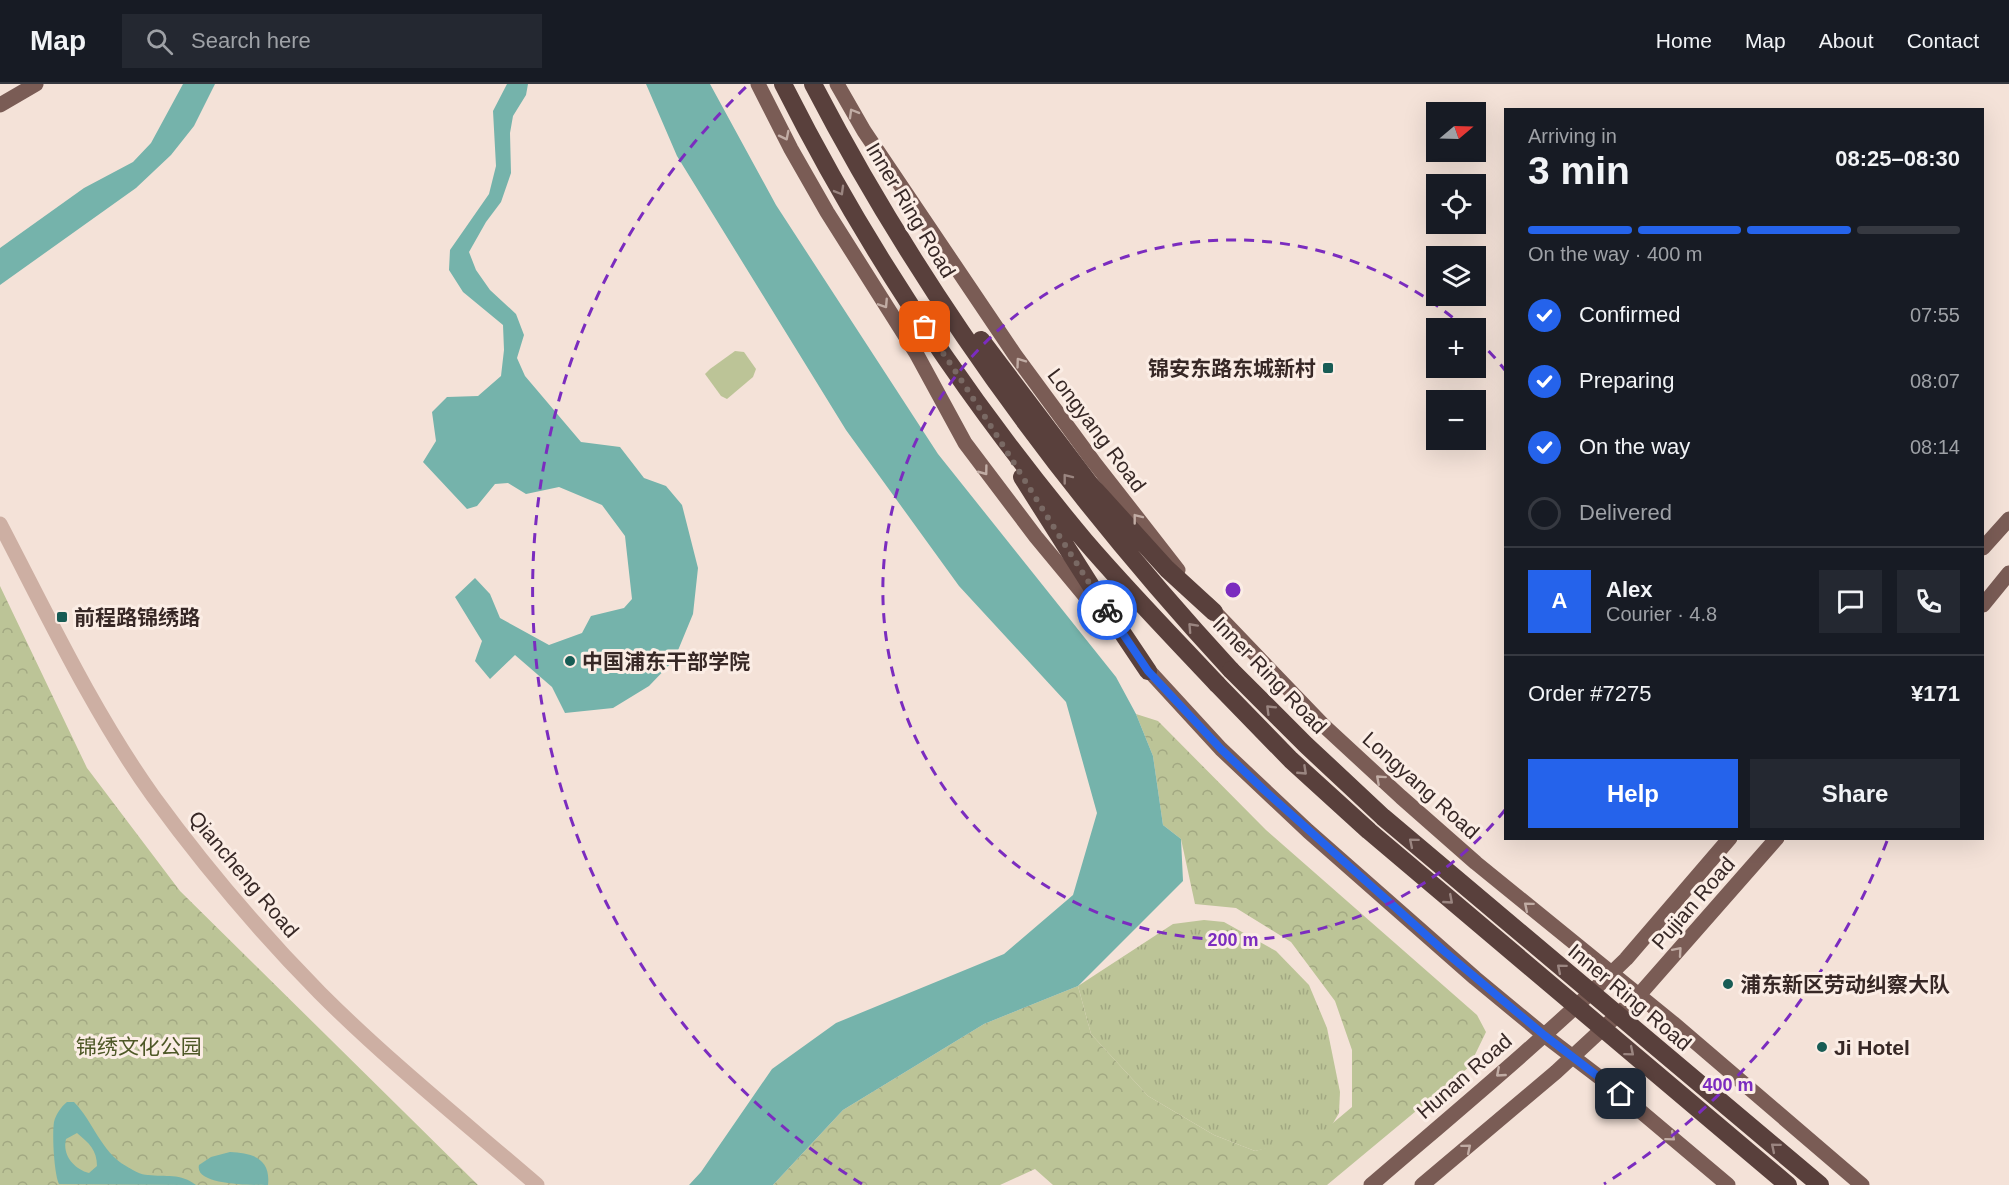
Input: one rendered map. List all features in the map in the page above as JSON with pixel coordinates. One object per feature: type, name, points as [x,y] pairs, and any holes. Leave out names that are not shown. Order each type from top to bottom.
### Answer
[{"type":"highway","name":"Inner Ring Road","points":[[783,84],[810,139],[896,281],[1012,449],[1085,541],[1217,684],[1292,760],[1369,831],[1788,1185]]},
{"type":"highway","name":"Inner Ring Road","points":[[813,84],[870,188],[948,312],[1033,434],[1105,526],[1180,615],[1306,745],[1383,817],[1820,1185]]},
{"type":"highway","points":[[870,188],[1079,471],[1167,570],[1214,612]]},
{"type":"highway","points":[[960,376],[1046,516],[1148,671]]},
{"type":"main road","points":[[0,105],[36,84]]},
{"type":"main road","points":[[758,84],[827,212],[916,353],[975,459],[1036,537],[1148,671],[1221,749],[1308,831],[1544,1035],[1607,1083],[1728,1185]]},
{"type":"main road","name":"Longyang Road","points":[[837,84],[864,130],[1021,364],[1093,461],[1214,612],[1287,689],[1362,762],[1476,862],[1639,995],[1862,1185]]},
{"type":"main road","points":[[1984,547],[2009,519]]},
{"type":"main road","points":[[1984,604],[2009,573]]},
{"type":"main road","name":"Pujian Road","points":[[1611,974],[1728,840]]},
{"type":"main road","name":"Pujian Road","points":[[1639,995],[1775,840]]},
{"type":"main road","name":"Hunan Road","points":[[1371,1185],[1611,974]]},
{"type":"main road","points":[[1422,1185],[1573,1056],[1639,995]]},
{"type":"street","name":"Qiancheng Road","points":[[0,524],[84,684],[116,738],[153,795],[222,885],[293,964],[352,1023],[537,1185]]},
{"type":"green space","points":[[735,351],[744,352],[756,369],[753,377],[727,399],[721,396],[705,374]]},
{"type":"green space","name":"锦绣文化公园","points":[[0,586],[87,768],[180,891],[478,1185],[0,1185]]},
{"type":"green space","points":[[1136,714],[1158,721],[1266,830],[1477,1015],[1486,1032],[1469,1067],[1327,1185],[1053,1185],[1035,1169],[1000,1185],[773,1185],[843,1110],[984,1024],[1078,986],[1091,1034],[1148,1096],[1214,1135],[1255,1151],[1321,1133],[1352,1107],[1352,1050],[1335,1001],[1291,942],[1236,908],[1195,904],[1181,839],[1163,825],[1153,756]]},
{"type":"green space","points":[[1204,920],[1224,922],[1276,951],[1309,985],[1327,1028],[1340,1092],[1339,1113],[1326,1135],[1255,1151],[1214,1135],[1148,1096],[1091,1034],[1078,986],[1173,924]]},
{"type":"water","points":[[183,84],[215,84],[194,126],[171,155],[136,188],[0,285],[0,248],[84,188],[133,162],[151,143]]},
{"type":"water","points":[[507,84],[528,84],[526,95],[513,116],[510,133],[511,173],[501,202],[486,222],[469,252],[476,270],[490,290],[516,314],[524,335],[517,358],[525,376],[581,442],[620,447],[644,478],[666,486],[682,505],[698,568],[693,614],[674,660],[649,686],[613,708],[565,713],[552,687],[515,655],[490,679],[475,661],[482,641],[455,597],[475,578],[490,594],[500,618],[549,645],[582,633],[591,616],[624,608],[632,599],[625,536],[602,505],[559,487],[526,494],[508,483],[495,484],[477,506],[467,509],[423,462],[436,441],[432,412],[447,397],[478,396],[501,376],[504,350],[503,325],[463,292],[449,270],[450,250],[489,194],[496,166],[493,111]]},
{"type":"water","points":[[646,84],[710,84],[776,205],[938,454],[1116,677],[1136,714],[1153,756],[1163,825],[1181,839],[1183,881],[1078,986],[984,1024],[843,1110],[773,1185],[689,1185],[701,1172],[772,1069],[836,1023],[1004,954],[1073,895],[1097,813],[1066,702],[959,586],[846,430],[677,156]]},
{"type":"water","points":[[67,1102],[74,1102],[110,1153],[128,1168],[145,1175],[179,1177],[196,1185],[59,1184],[53,1128],[56,1116]],"holes":[[[77,1133],[92,1147],[96,1156],[97,1166],[89,1173],[74,1165],[66,1150],[66,1139]]]},
{"type":"water","points":[[230,1152],[252,1156],[263,1163],[268,1176],[268,1185],[224,1182],[205,1177],[200,1172],[199,1165],[211,1157]]},
{"type":"way so far","points":[[925,327],[960,376],[1107,610]]},
{"type":"place","name":"锦安东路东城新村","points":[[1328,368]]},
{"type":"place","name":"前程路锦绣路","points":[[62,617]]},
{"type":"place","name":"中国浦东干部学院","points":[[570,661]]},
{"type":"place","name":"浦东新区劳动纠察大队","points":[[1728,984]]},
{"type":"place","name":"Ji Hotel","points":[[1822,1047]]},
{"type":"route","points":[[1107,610],[1148,671],[1221,749],[1264,790],[1444,951],[1544,1035],[1621,1094]]}]
